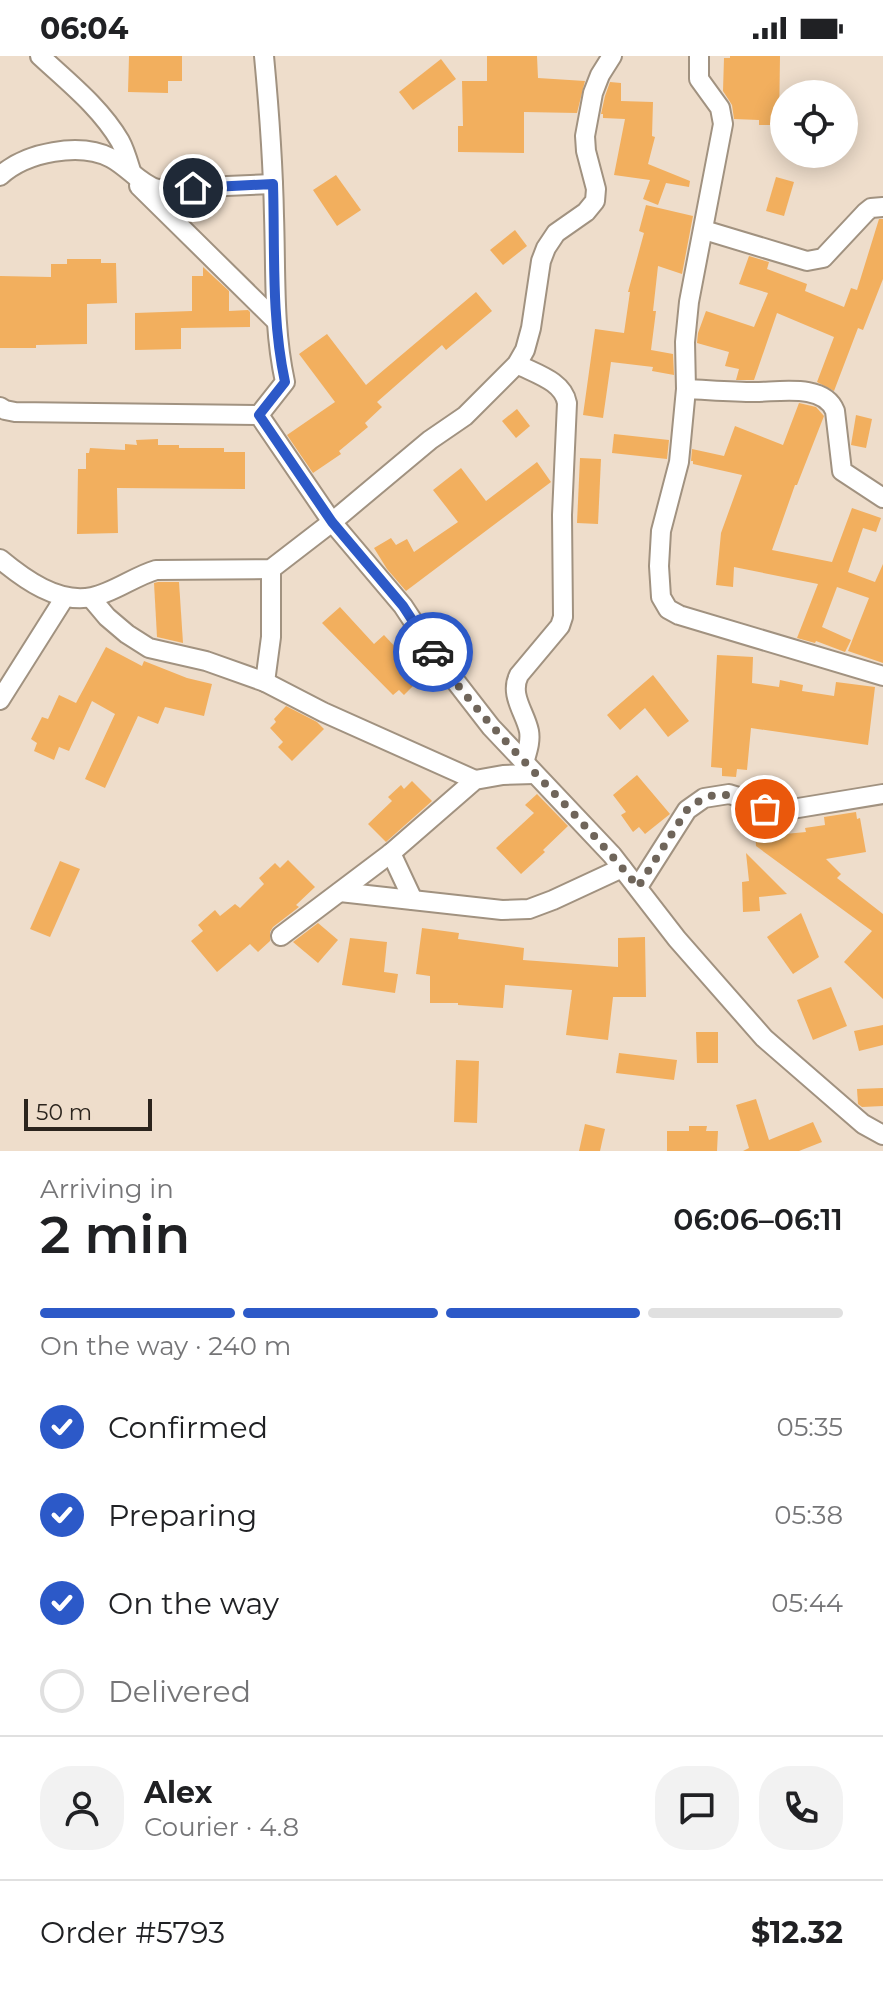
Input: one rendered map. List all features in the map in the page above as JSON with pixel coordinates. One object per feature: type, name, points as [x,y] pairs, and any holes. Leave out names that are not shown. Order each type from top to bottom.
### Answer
[{"type":"street","points":[[40,56],[109,124],[122,145],[131,171]]},
{"type":"street","points":[[259,415],[285,382],[276,321],[270,114],[264,56]]},
{"type":"street","points":[[0,559],[21,577],[41,587],[65,597],[91,598],[156,570],[271,569],[430,440],[465,416],[517,364],[525,350],[546,248],[556,233],[586,212],[595,201],[596,189],[585,136],[593,93],[612,56]]},
{"type":"street","points":[[699,56],[699,79],[720,108],[723,124],[689,302],[685,342],[686,389],[679,462],[661,531],[661,597],[668,609],[679,615],[883,676]]},
{"type":"street","points":[[0,176],[33,158],[56,151],[79,150],[112,158],[149,187],[157,189],[273,184]]},
{"type":"street","points":[[112,158],[276,321]]},
{"type":"street","points":[[704,230],[814,261],[823,258],[871,208],[883,207]]},
{"type":"street","points":[[517,364],[560,387],[567,403],[562,515],[563,617],[560,626],[516,682],[516,696],[529,731],[529,768]]},
{"type":"street","points":[[686,389],[796,390],[825,397],[835,411],[842,471],[883,498]]},
{"type":"street","points":[[0,407],[15,412],[259,415]]},
{"type":"street","points":[[259,415],[332,522],[403,606],[436,656],[491,727],[622,868],[677,939],[764,1038],[863,1124],[883,1135]]},
{"type":"street","points":[[265,682],[271,637],[271,569]]},
{"type":"street","points":[[0,700],[65,597]]},
{"type":"street","points":[[91,598],[107,617],[149,648],[206,661],[265,682],[337,719],[475,780]]},
{"type":"street","points":[[281,936],[391,853],[475,780],[529,768]]},
{"type":"street","points":[[638,887],[687,810],[704,798],[729,794],[765,809],[780,811],[883,794]]},
{"type":"street","points":[[391,853],[413,900]]},
{"type":"street","points":[[340,892],[502,910],[529,909],[622,868]]},
{"type":"building","points":[[129,56],[182,56],[182,81],[168,81],[168,93],[128,92]]},
{"type":"building","points":[[487,56],[537,56],[538,78],[585,81],[577,113],[524,112],[524,153],[458,152],[458,126],[463,126],[462,81],[487,81]]},
{"type":"building","points":[[780,56],[780,80],[770,80],[770,125],[759,125],[759,120],[734,119],[732,105],[723,91],[724,58]]},
{"type":"building","points":[[441,59],[456,79],[413,110],[399,92]]},
{"type":"building","points":[[610,82],[621,83],[621,101],[653,102],[652,136],[655,137],[648,164],[690,181],[689,187],[666,183],[658,205],[643,199],[650,180],[614,175],[625,119],[603,118],[601,114]]},
{"type":"building","points":[[336,175],[361,210],[337,226],[313,190]]},
{"type":"building","points":[[776,177],[794,182],[784,216],[766,211]]},
{"type":"building","points":[[646,205],[693,216],[682,274],[658,266],[651,350],[673,354],[674,375],[652,371],[653,367],[611,362],[603,418],[583,415],[595,329],[624,333],[628,292],[644,233],[639,231]]},
{"type":"building","points":[[879,219],[883,219],[883,279],[863,330],[858,328],[834,391],[817,382],[834,337],[777,313],[754,380],[736,380],[739,369],[725,366],[729,352],[697,343],[706,311],[754,327],[768,293],[739,284],[749,256],[769,262],[767,269],[807,284],[805,291],[844,307],[851,288],[857,290]]},
{"type":"building","points":[[515,230],[527,246],[503,265],[490,250]]},
{"type":"building","points":[[67,259],[101,259],[101,263],[116,263],[117,303],[87,304],[87,344],[0,348],[0,276],[51,277],[51,264],[67,264]]},
{"type":"building","points":[[203,267],[229,291],[229,311],[250,312],[250,327],[181,328],[181,349],[135,350],[135,313],[192,311],[192,276],[203,276]]},
{"type":"building","points":[[476,292],[492,311],[446,350],[442,345],[377,402],[382,407],[365,423],[368,427],[339,451],[341,454],[313,473],[287,435],[335,402],[299,354],[327,334],[366,385]]},
{"type":"building","points":[[799,403],[816,407],[824,416],[772,550],[832,562],[852,508],[881,518],[876,532],[863,528],[848,572],[875,582],[883,564],[883,663],[848,651],[869,598],[837,587],[822,627],[851,640],[845,652],[816,641],[797,638],[818,584],[734,567],[733,587],[716,585],[721,533],[742,475],[693,464],[692,449],[724,456],[735,426],[783,445]]},
{"type":"building","points":[[517,409],[530,426],[516,438],[502,421]]},
{"type":"building","points":[[856,415],[872,419],[866,448],[851,445]]},
{"type":"building","points":[[614,434],[669,440],[667,459],[612,453]]},
{"type":"building","points":[[158,439],[158,445],[245,452],[245,489],[117,488],[118,533],[77,534],[78,469],[86,469],[86,453],[90,448],[125,450],[125,444],[137,445],[136,440]]},
{"type":"building","points":[[580,458],[601,459],[598,524],[577,523]]},
{"type":"building","points":[[537,462],[551,482],[406,591],[374,548],[391,538],[396,545],[407,539],[414,552],[458,522],[433,490],[461,468],[486,501]]},
{"type":"building","points":[[179,582],[183,643],[157,637],[154,583]]},
{"type":"building","points":[[340,607],[374,644],[384,635],[420,679],[404,695],[399,690],[393,695],[322,623]]},
{"type":"building","points":[[106,647],[142,666],[144,661],[212,684],[204,716],[165,707],[158,724],[138,716],[105,788],[85,779],[115,714],[92,701],[69,751],[59,747],[54,760],[34,751],[37,743],[31,739],[42,717],[48,719],[59,695],[76,703]]},
{"type":"building","points":[[717,655],[753,657],[752,683],[779,687],[780,680],[803,685],[802,691],[834,696],[836,682],[875,687],[868,745],[751,728],[747,770],[737,769],[736,777],[722,776],[722,768],[711,767]]},
{"type":"building","points":[[653,675],[689,721],[668,737],[645,708],[620,730],[607,715]]},
{"type":"building","points":[[286,706],[324,729],[292,761],[278,747],[283,742],[270,728]]},
{"type":"building","points":[[637,775],[670,814],[645,834],[639,827],[633,832],[621,815],[626,812],[613,795]]},
{"type":"building","points":[[412,781],[432,801],[386,842],[368,824],[392,801],[388,797],[401,785],[404,789]]},
{"type":"building","points":[[537,794],[568,826],[521,874],[496,848],[534,813],[525,805]]},
{"type":"building","points":[[856,812],[857,819],[860,818],[866,852],[826,859],[841,874],[837,878],[883,914],[883,999],[844,962],[872,931],[756,846],[755,831],[774,829],[774,835],[806,832],[805,828],[825,825],[824,817]]},
{"type":"building","points":[[746,853],[787,894],[759,897],[760,911],[743,912],[742,882],[749,881]]},
{"type":"building","points":[[288,860],[315,887],[296,905],[299,907],[273,927],[270,941],[258,952],[250,944],[217,972],[191,941],[203,931],[198,925],[215,910],[220,916],[235,904],[240,908],[264,884],[259,878],[275,863],[280,868]]},
{"type":"building","points":[[60,861],[80,869],[50,937],[30,929]]},
{"type":"building","points":[[801,913],[819,957],[793,974],[767,937]]},
{"type":"building","points":[[318,923],[338,940],[318,963],[293,942]]},
{"type":"building","points":[[422,928],[459,933],[458,939],[524,948],[523,960],[618,967],[618,938],[645,937],[646,997],[613,997],[608,1040],[566,1035],[572,990],[505,985],[503,1008],[430,1003],[430,976],[416,974]]},
{"type":"building","points":[[350,938],[387,942],[384,972],[398,974],[395,993],[342,985]]},
{"type":"building","points":[[831,987],[847,1026],[813,1040],[797,1000]]},
{"type":"building","points":[[883,1025],[883,1045],[859,1051],[854,1031]]},
{"type":"building","points":[[696,1032],[718,1032],[718,1063],[697,1063]]},
{"type":"building","points":[[619,1053],[677,1060],[674,1080],[616,1073]]},
{"type":"building","points":[[456,1060],[479,1061],[477,1123],[454,1122]]},
{"type":"building","points":[[883,1088],[883,1106],[862,1107],[858,1104],[857,1089]]},
{"type":"building","points":[[756,1099],[769,1140],[813,1122],[822,1142],[799,1151],[743,1151],[749,1148],[736,1105]]},
{"type":"building","points":[[585,1124],[605,1129],[600,1151],[579,1151]]},
{"type":"building","points":[[689,1126],[707,1126],[706,1131],[718,1131],[717,1151],[667,1151],[667,1131],[689,1131]]},
{"type":"way so far","points":[[433,652],[491,727],[612,855],[638,887],[687,810],[696,802],[729,794],[765,809]]},
{"type":"route","points":[[193,188],[273,184],[276,321],[285,382],[259,415],[332,522],[403,606],[433,652]]}]
